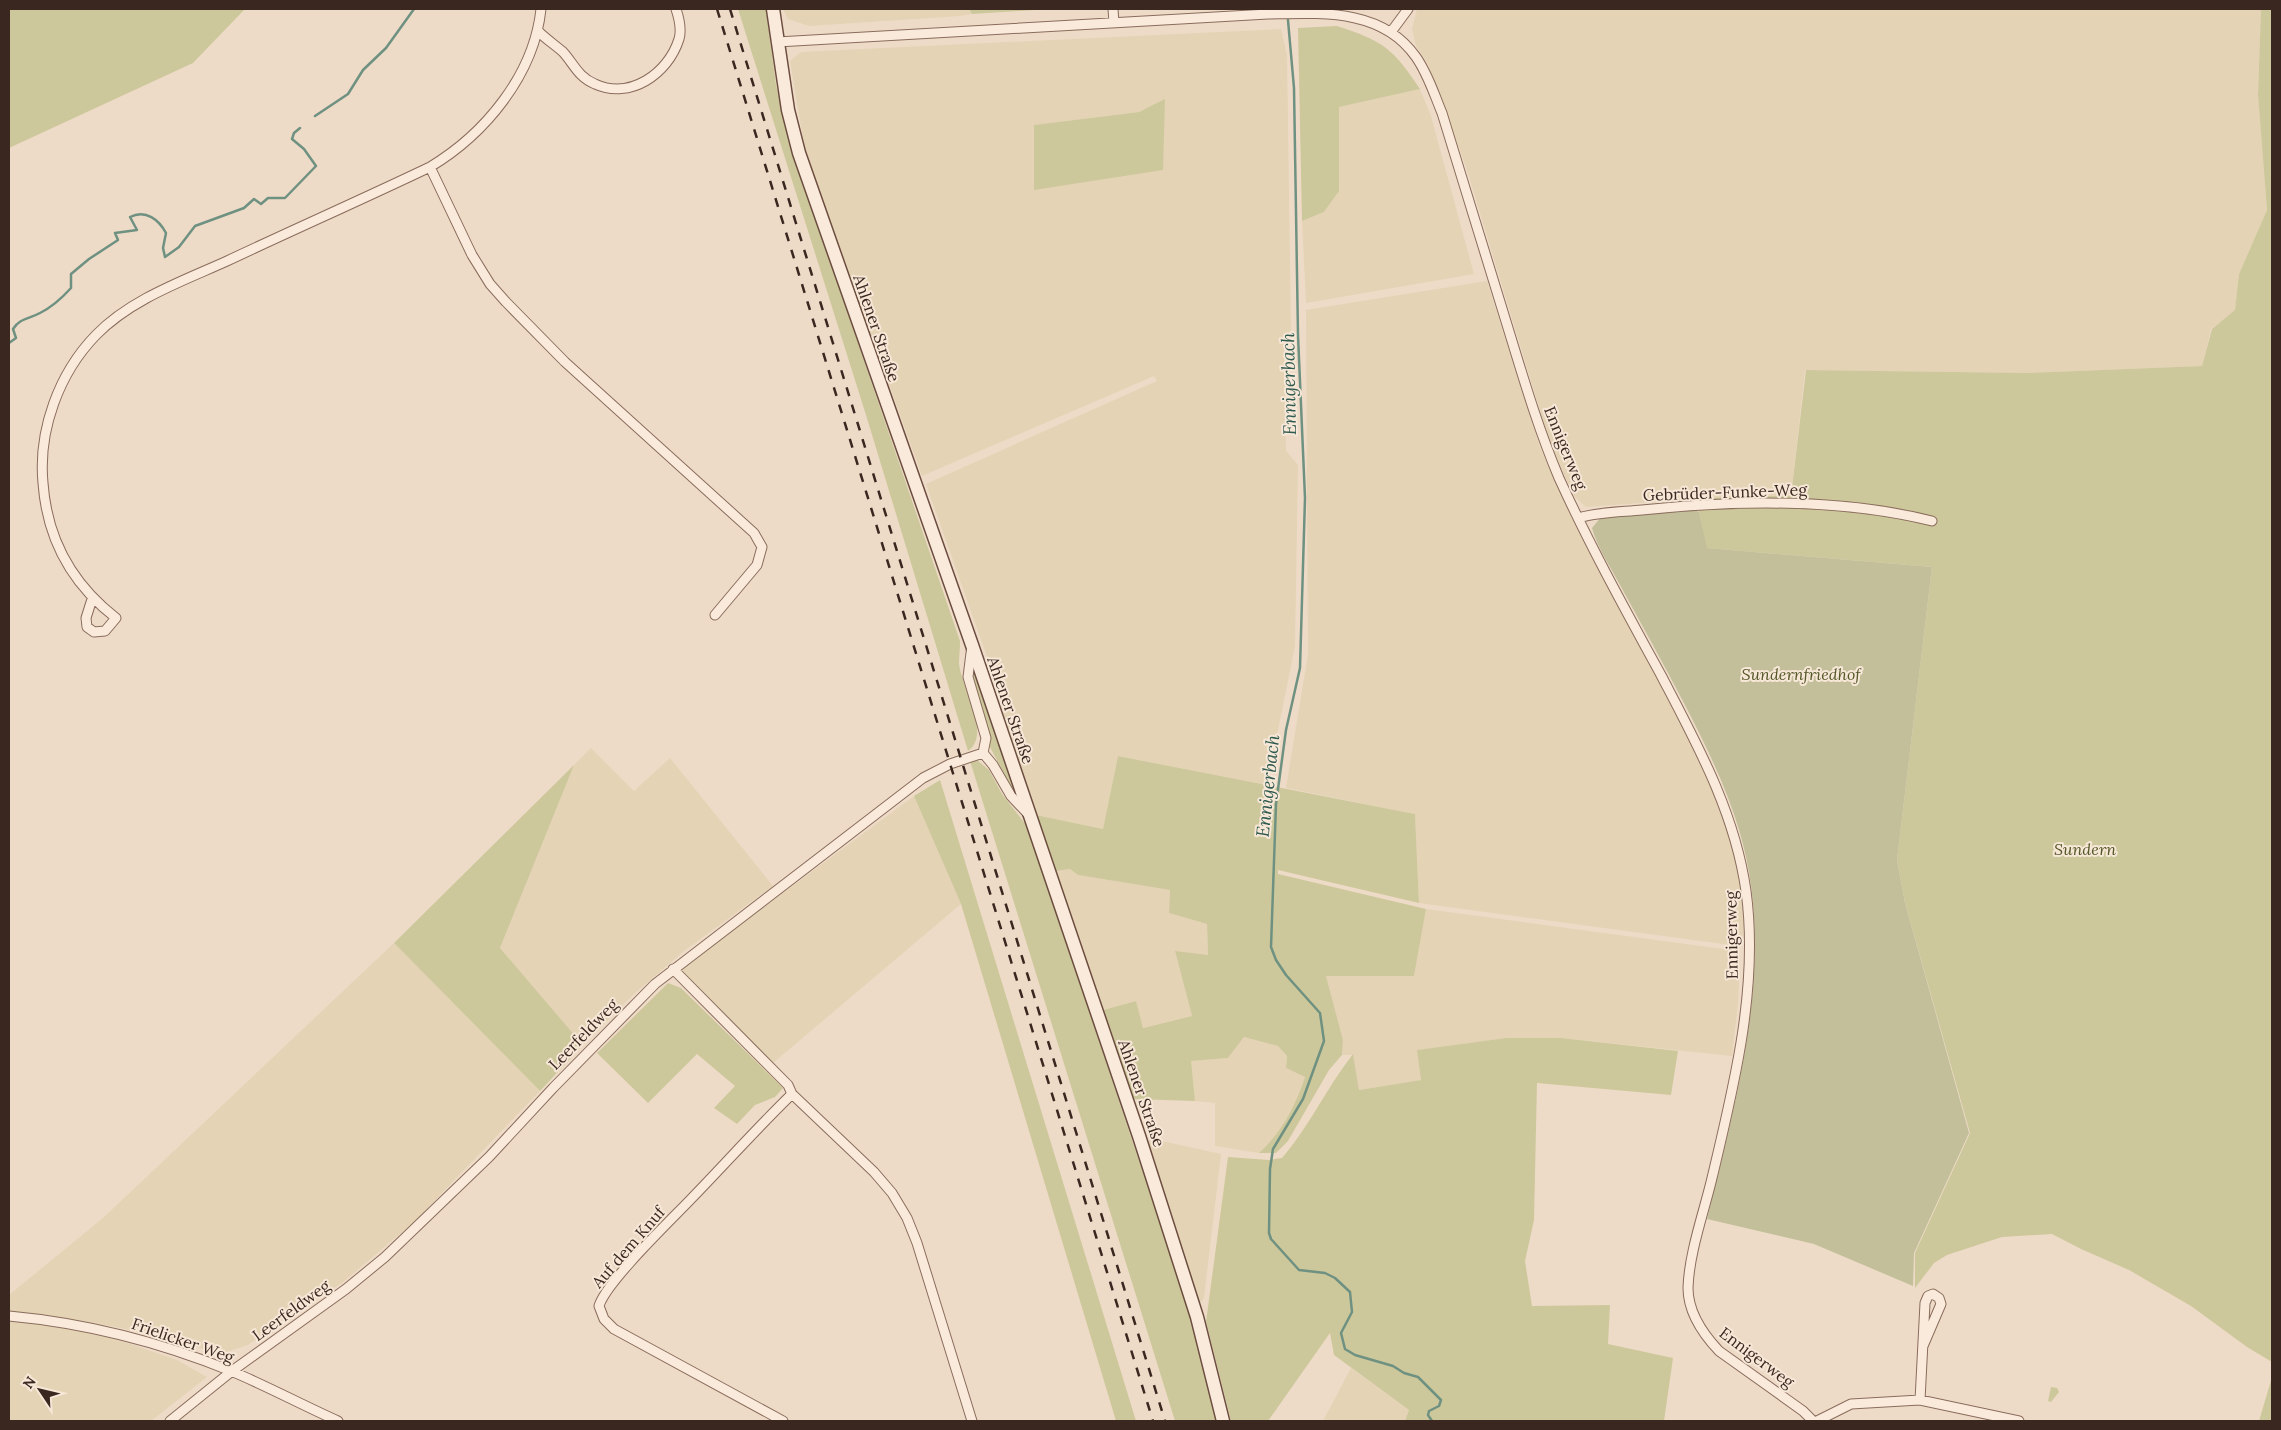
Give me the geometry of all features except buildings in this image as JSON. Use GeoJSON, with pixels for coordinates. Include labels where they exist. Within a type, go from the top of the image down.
{"type":"FeatureCollection","features":[{"type":"Feature","properties":{"kind":"main road","name":"Ahlener Straße"},"geometry":{"type":"LineString","coordinates":[[773,9],[788,110],[799,153],[972,645],[1139,1136],[1197,1317],[1223,1421]]}},
{"type":"Feature","properties":{"kind":"street"},"geometry":{"type":"LineString","coordinates":[[92,598],[73,575],[57,548],[46,511],[42,477],[44,440],[56,398],[65,378],[86,348],[97,334],[117,318],[165,289],[430,167],[470,140],[495,113],[519,73],[539,32],[541,9]]}},
{"type":"Feature","properties":{"kind":"street"},"geometry":{"type":"LineString","coordinates":[[539,32],[564,53],[574,69],[588,81],[608,88],[630,88],[652,77],[672,53],[680,38],[680,23],[676,9]]}},
{"type":"Feature","properties":{"kind":"street"},"geometry":{"type":"LineString","coordinates":[[1113,9],[1114,22]]}},
{"type":"Feature","properties":{"kind":"street"},"geometry":{"type":"LineString","coordinates":[[1391,32],[1408,9]]}},
{"type":"Feature","properties":{"kind":"street","name":"Ennigerweg"},"geometry":{"type":"LineString","coordinates":[[777,42],[1114,22],[1324,13],[1366,20],[1391,32],[1404,43],[1416,58],[1426,75],[1442,113],[1546,447],[1578,518],[1704,756],[1735,835],[1744,879],[1748,923],[1745,1004],[1724,1126],[1692,1261],[1688,1289],[1691,1306],[1698,1324],[1719,1351],[1782,1395],[1813,1421]]}},
{"type":"Feature","properties":{"kind":"street"},"geometry":{"type":"LineString","coordinates":[[430,167],[472,255],[490,284],[527,326],[754,533],[762,548],[757,565],[716,615]]}},
{"type":"Feature","properties":{"kind":"street","name":"Gebrüder-Funke-Weg"},"geometry":{"type":"LineString","coordinates":[[1578,518],[1668,507],[1803,503],[1932,521]]}},
{"type":"Feature","properties":{"kind":"street"},"geometry":{"type":"LineString","coordinates":[[972,645],[968,677],[986,738],[983,754],[993,765],[1011,796],[1031,817]]}},
{"type":"Feature","properties":{"kind":"street","name":"Leerfeldweg"},"geometry":{"type":"LineString","coordinates":[[170,1421],[232,1371],[346,1289],[385,1257],[489,1157],[644,993],[673,969],[930,774],[983,754]]}},
{"type":"Feature","properties":{"kind":"street"},"geometry":{"type":"LineString","coordinates":[[673,969],[788,1085],[792,1094],[874,1172],[892,1193],[907,1218],[917,1243],[972,1421]]}},
{"type":"Feature","properties":{"kind":"street","name":"Auf dem Knuf"},"geometry":{"type":"LineString","coordinates":[[783,1421],[614,1328],[604,1319],[599,1306],[606,1292],[653,1239],[754,1131],[792,1094]]}},
{"type":"Feature","properties":{"kind":"street"},"geometry":{"type":"LineString","coordinates":[[1920,1400],[1923,1346],[1926,1299],[1934,1294],[1940,1298],[1941,1304],[1923,1346]]}},
{"type":"Feature","properties":{"kind":"street","name":"Frielicker Weg"},"geometry":{"type":"LineString","coordinates":[[9,1316],[45,1320],[112,1332],[190,1356],[232,1371],[338,1421]]}},
{"type":"Feature","properties":{"kind":"street"},"geometry":{"type":"LineString","coordinates":[[1817,1421],[1851,1404],[1920,1400],[2019,1421]]}},
{"type":"Feature","properties":{"kind":"shaded area"},"geometry":{"type":"Polygon","coordinates":[[[783,9],[969,9],[972,14],[809,26],[788,19],[783,9]]]}},
{"type":"Feature","properties":{"kind":"shaded area"},"geometry":{"type":"Polygon","coordinates":[[[1417,9],[2261,9],[2258,95],[2267,210],[2239,274],[2235,311],[2211,329],[2202,366],[2027,373],[1805,370],[1791,496],[1738,496],[1586,507],[1574,496],[1550,444],[1466,167],[1428,65],[1416,46],[1412,29],[1417,9]]]}},
{"type":"Feature","properties":{"kind":"shaded area"},"geometry":{"type":"Polygon","coordinates":[[[1281,29],[1287,55],[1291,333],[1284,335],[1286,451],[1298,465],[1295,646],[1267,785],[1118,756],[1103,829],[1036,815],[1001,706],[1004,705],[926,484],[1157,381],[1154,376],[922,476],[805,151],[790,61],[801,52],[1281,29]],[[1165,100],[1139,112],[1035,125],[1035,190],[1165,100]]]}},
{"type":"Feature","properties":{"kind":"shaded area"},"geometry":{"type":"Polygon","coordinates":[[[1420,89],[1431,116],[1474,274],[1306,303],[1302,221],[1324,212],[1339,191],[1339,107],[1420,89]]]}},
{"type":"Feature","properties":{"kind":"shaded area"},"geometry":{"type":"Polygon","coordinates":[[[1487,281],[1540,447],[1572,518],[1699,758],[1713,789],[1730,838],[1740,881],[1744,910],[1743,940],[1738,946],[1419,903],[1415,814],[1286,788],[1308,654],[1306,310],[1487,281]]]}},
{"type":"Feature","properties":{"kind":"shaded area"},"geometry":{"type":"Polygon","coordinates":[[[591,748],[634,791],[670,758],[773,886],[684,951],[634,994],[583,1045],[500,948],[574,765],[591,748]]]}},
{"type":"Feature","properties":{"kind":"shaded area"},"geometry":{"type":"Polygon","coordinates":[[[914,796],[961,904],[773,1063],[680,969],[914,796]]]}},
{"type":"Feature","properties":{"kind":"shaded area"},"geometry":{"type":"Polygon","coordinates":[[[1070,869],[1078,875],[1170,890],[1169,913],[1207,924],[1208,956],[1175,952],[1192,1016],[1142,1028],[1136,1001],[1103,1010],[1056,871],[1070,869]]]}},
{"type":"Feature","properties":{"kind":"shaded area"},"geometry":{"type":"Polygon","coordinates":[[[1426,909],[1738,951],[1740,956],[1738,1004],[1732,1056],[1561,1038],[1506,1038],[1418,1050],[1421,1080],[1359,1090],[1353,1055],[1342,1055],[1343,1040],[1326,976],[1414,976],[1426,909]]]}},
{"type":"Feature","properties":{"kind":"shaded area"},"geometry":{"type":"Polygon","coordinates":[[[394,943],[540,1091],[414,1222],[342,1283],[289,1316],[248,1345],[227,1352],[203,1349],[178,1341],[116,1327],[46,1315],[9,1312],[9,1295],[103,1218],[394,943]]]}},
{"type":"Feature","properties":{"kind":"shaded area"},"geometry":{"type":"Polygon","coordinates":[[[1244,1037],[1278,1046],[1287,1056],[1286,1068],[1305,1077],[1296,1105],[1273,1140],[1259,1153],[1215,1146],[1215,1103],[1195,1101],[1190,1061],[1228,1058],[1244,1037]]]}},
{"type":"Feature","properties":{"kind":"shaded area"},"geometry":{"type":"Polygon","coordinates":[[[1157,1140],[1221,1154],[1204,1298],[1199,1304],[1146,1141],[1157,1140]]]}},
{"type":"Feature","properties":{"kind":"shaded area"},"geometry":{"type":"Polygon","coordinates":[[[9,1321],[44,1325],[113,1338],[177,1360],[207,1377],[151,1421],[9,1421],[9,1321]]]}},
{"type":"Feature","properties":{"kind":"shaded area"},"geometry":{"type":"Polygon","coordinates":[[[1351,1368],[1409,1410],[1405,1421],[1323,1421],[1351,1368]]]}},
{"type":"Feature","properties":{"kind":"green space"},"geometry":{"type":"Polygon","coordinates":[[[9,9],[245,9],[193,63],[9,148],[9,9]]]}},
{"type":"Feature","properties":{"kind":"green space"},"geometry":{"type":"Polygon","coordinates":[[[738,9],[766,9],[776,85],[794,156],[960,641],[959,664],[974,710],[977,734],[975,743],[968,751],[866,415],[738,9]]]}},
{"type":"Feature","properties":{"kind":"green space"},"geometry":{"type":"Polygon","coordinates":[[[969,9],[1051,9],[972,14],[969,9]]]}},
{"type":"Feature","properties":{"kind":"green space","name":"Sundern"},"geometry":{"type":"Polygon","coordinates":[[[2261,9],[2272,9],[2272,1362],[2247,1347],[2191,1306],[2129,1270],[2052,1234],[2002,1237],[1947,1255],[1934,1263],[1915,1288],[1915,1253],[1970,1133],[1905,903],[1897,860],[1932,567],[1706,548],[1699,512],[1700,499],[1738,496],[1791,496],[1806,370],[2027,373],[2202,366],[2212,329],[2235,310],[2239,274],[2267,210],[2258,95],[2261,9]]]}},
{"type":"Feature","properties":{"kind":"green space"},"geometry":{"type":"Polygon","coordinates":[[[1337,26],[1366,36],[1386,48],[1402,64],[1420,89],[1339,107],[1339,191],[1324,212],[1302,221],[1298,28],[1337,26]]]}},
{"type":"Feature","properties":{"kind":"green space"},"geometry":{"type":"Polygon","coordinates":[[[1165,99],[1163,170],[1034,190],[1034,125],[1139,112],[1165,99]]]}},
{"type":"Feature","properties":{"kind":"green space","name":"Sundernfriedhof"},"geometry":{"type":"Polygon","coordinates":[[[1694,509],[1699,512],[1707,548],[1932,567],[1897,860],[1905,903],[1969,1133],[1914,1253],[1913,1286],[1814,1244],[1707,1219],[1730,1124],[1749,1027],[1754,979],[1755,930],[1750,881],[1740,833],[1729,800],[1701,736],[1601,550],[1592,528],[1601,517],[1694,509]]]}},
{"type":"Feature","properties":{"kind":"green space"},"geometry":{"type":"Polygon","coordinates":[[[973,662],[1018,794],[1015,795],[990,747],[970,676],[973,662]]]}},
{"type":"Feature","properties":{"kind":"green space"},"geometry":{"type":"Polygon","coordinates":[[[1118,756],[1415,814],[1419,903],[1278,870],[1278,874],[1426,909],[1414,976],[1326,976],[1343,1040],[1342,1055],[1329,1070],[1288,1141],[1276,1153],[1259,1153],[1281,1128],[1297,1099],[1305,1077],[1286,1068],[1287,1056],[1278,1046],[1244,1037],[1228,1058],[1191,1061],[1195,1101],[1133,1099],[1103,1010],[1136,1001],[1143,1028],[1192,1016],[1175,951],[1208,955],[1207,924],[1169,913],[1170,890],[1078,875],[1070,869],[1056,871],[1036,815],[1103,829],[1118,756]]]}},
{"type":"Feature","properties":{"kind":"green space"},"geometry":{"type":"Polygon","coordinates":[[[970,761],[978,761],[989,770],[1002,794],[1027,826],[1191,1316],[1217,1421],[1175,1421],[970,761]]]}},
{"type":"Feature","properties":{"kind":"green space"},"geometry":{"type":"Polygon","coordinates":[[[574,765],[500,948],[583,1045],[540,1091],[394,943],[574,765]]]}},
{"type":"Feature","properties":{"kind":"green space"},"geometry":{"type":"Polygon","coordinates":[[[940,780],[1136,1421],[1116,1421],[961,904],[914,796],[940,780]]]}},
{"type":"Feature","properties":{"kind":"green space"},"geometry":{"type":"Polygon","coordinates":[[[668,983],[681,988],[783,1088],[775,1097],[755,1105],[737,1124],[714,1108],[735,1086],[697,1054],[648,1103],[597,1053],[668,983]]]}},
{"type":"Feature","properties":{"kind":"green space"},"geometry":{"type":"Polygon","coordinates":[[[1506,1038],[1561,1038],[1678,1051],[1671,1095],[1537,1083],[1534,1220],[1525,1261],[1532,1306],[1610,1305],[1608,1344],[1673,1358],[1664,1421],[1405,1421],[1409,1410],[1334,1355],[1330,1333],[1268,1421],[1231,1421],[1206,1322],[1228,1157],[1269,1160],[1282,1158],[1301,1133],[1353,1054],[1359,1090],[1421,1080],[1417,1050],[1506,1038]]]}},
{"type":"Feature","properties":{"kind":"green space"},"geometry":{"type":"Polygon","coordinates":[[[2272,1377],[2272,1421],[2259,1421],[2272,1377]]]}},
{"type":"Feature","properties":{"kind":"green space"},"geometry":{"type":"Polygon","coordinates":[[[2051,1387],[2057,1388],[2059,1392],[2051,1402],[2048,1401],[2051,1387]]]}},
{"type":"Feature","properties":{"kind":"waterway"},"geometry":{"type":"LineString","coordinates":[[315,116],[348,94],[363,70],[386,48],[414,9]]}},
{"type":"Feature","properties":{"kind":"waterway","name":"Ennigerbach"},"geometry":{"type":"LineString","coordinates":[[1287,9],[1294,88],[1298,335],[1305,498],[1300,668],[1286,730],[1276,804],[1271,947],[1276,960],[1286,975],[1320,1013],[1324,1041],[1303,1099],[1273,1149],[1270,1169],[1269,1233],[1271,1239],[1299,1270],[1325,1273],[1335,1278],[1350,1292],[1352,1312],[1341,1333],[1345,1349],[1355,1355],[1393,1366],[1404,1373],[1418,1377],[1441,1400],[1439,1406],[1429,1411],[1428,1415],[1432,1421]]}},
{"type":"Feature","properties":{"kind":"waterway"},"geometry":{"type":"LineString","coordinates":[[9,343],[16,338],[13,329],[16,325],[44,311],[60,299],[71,288],[71,274],[89,259],[118,240],[115,233],[137,230],[130,217],[141,214],[147,215],[160,224],[166,233],[163,248],[165,257],[179,247],[195,226],[244,208],[254,199],[261,204],[268,198],[285,198],[316,166],[304,149],[292,139],[294,133],[300,128]]}},
{"type":"Feature","properties":{"kind":"railway"},"geometry":{"type":"LineString","coordinates":[[717,9],[1153,1421]]}},
{"type":"Feature","properties":{"kind":"railway"},"geometry":{"type":"LineString","coordinates":[[730,9],[1165,1421]]}}]}
